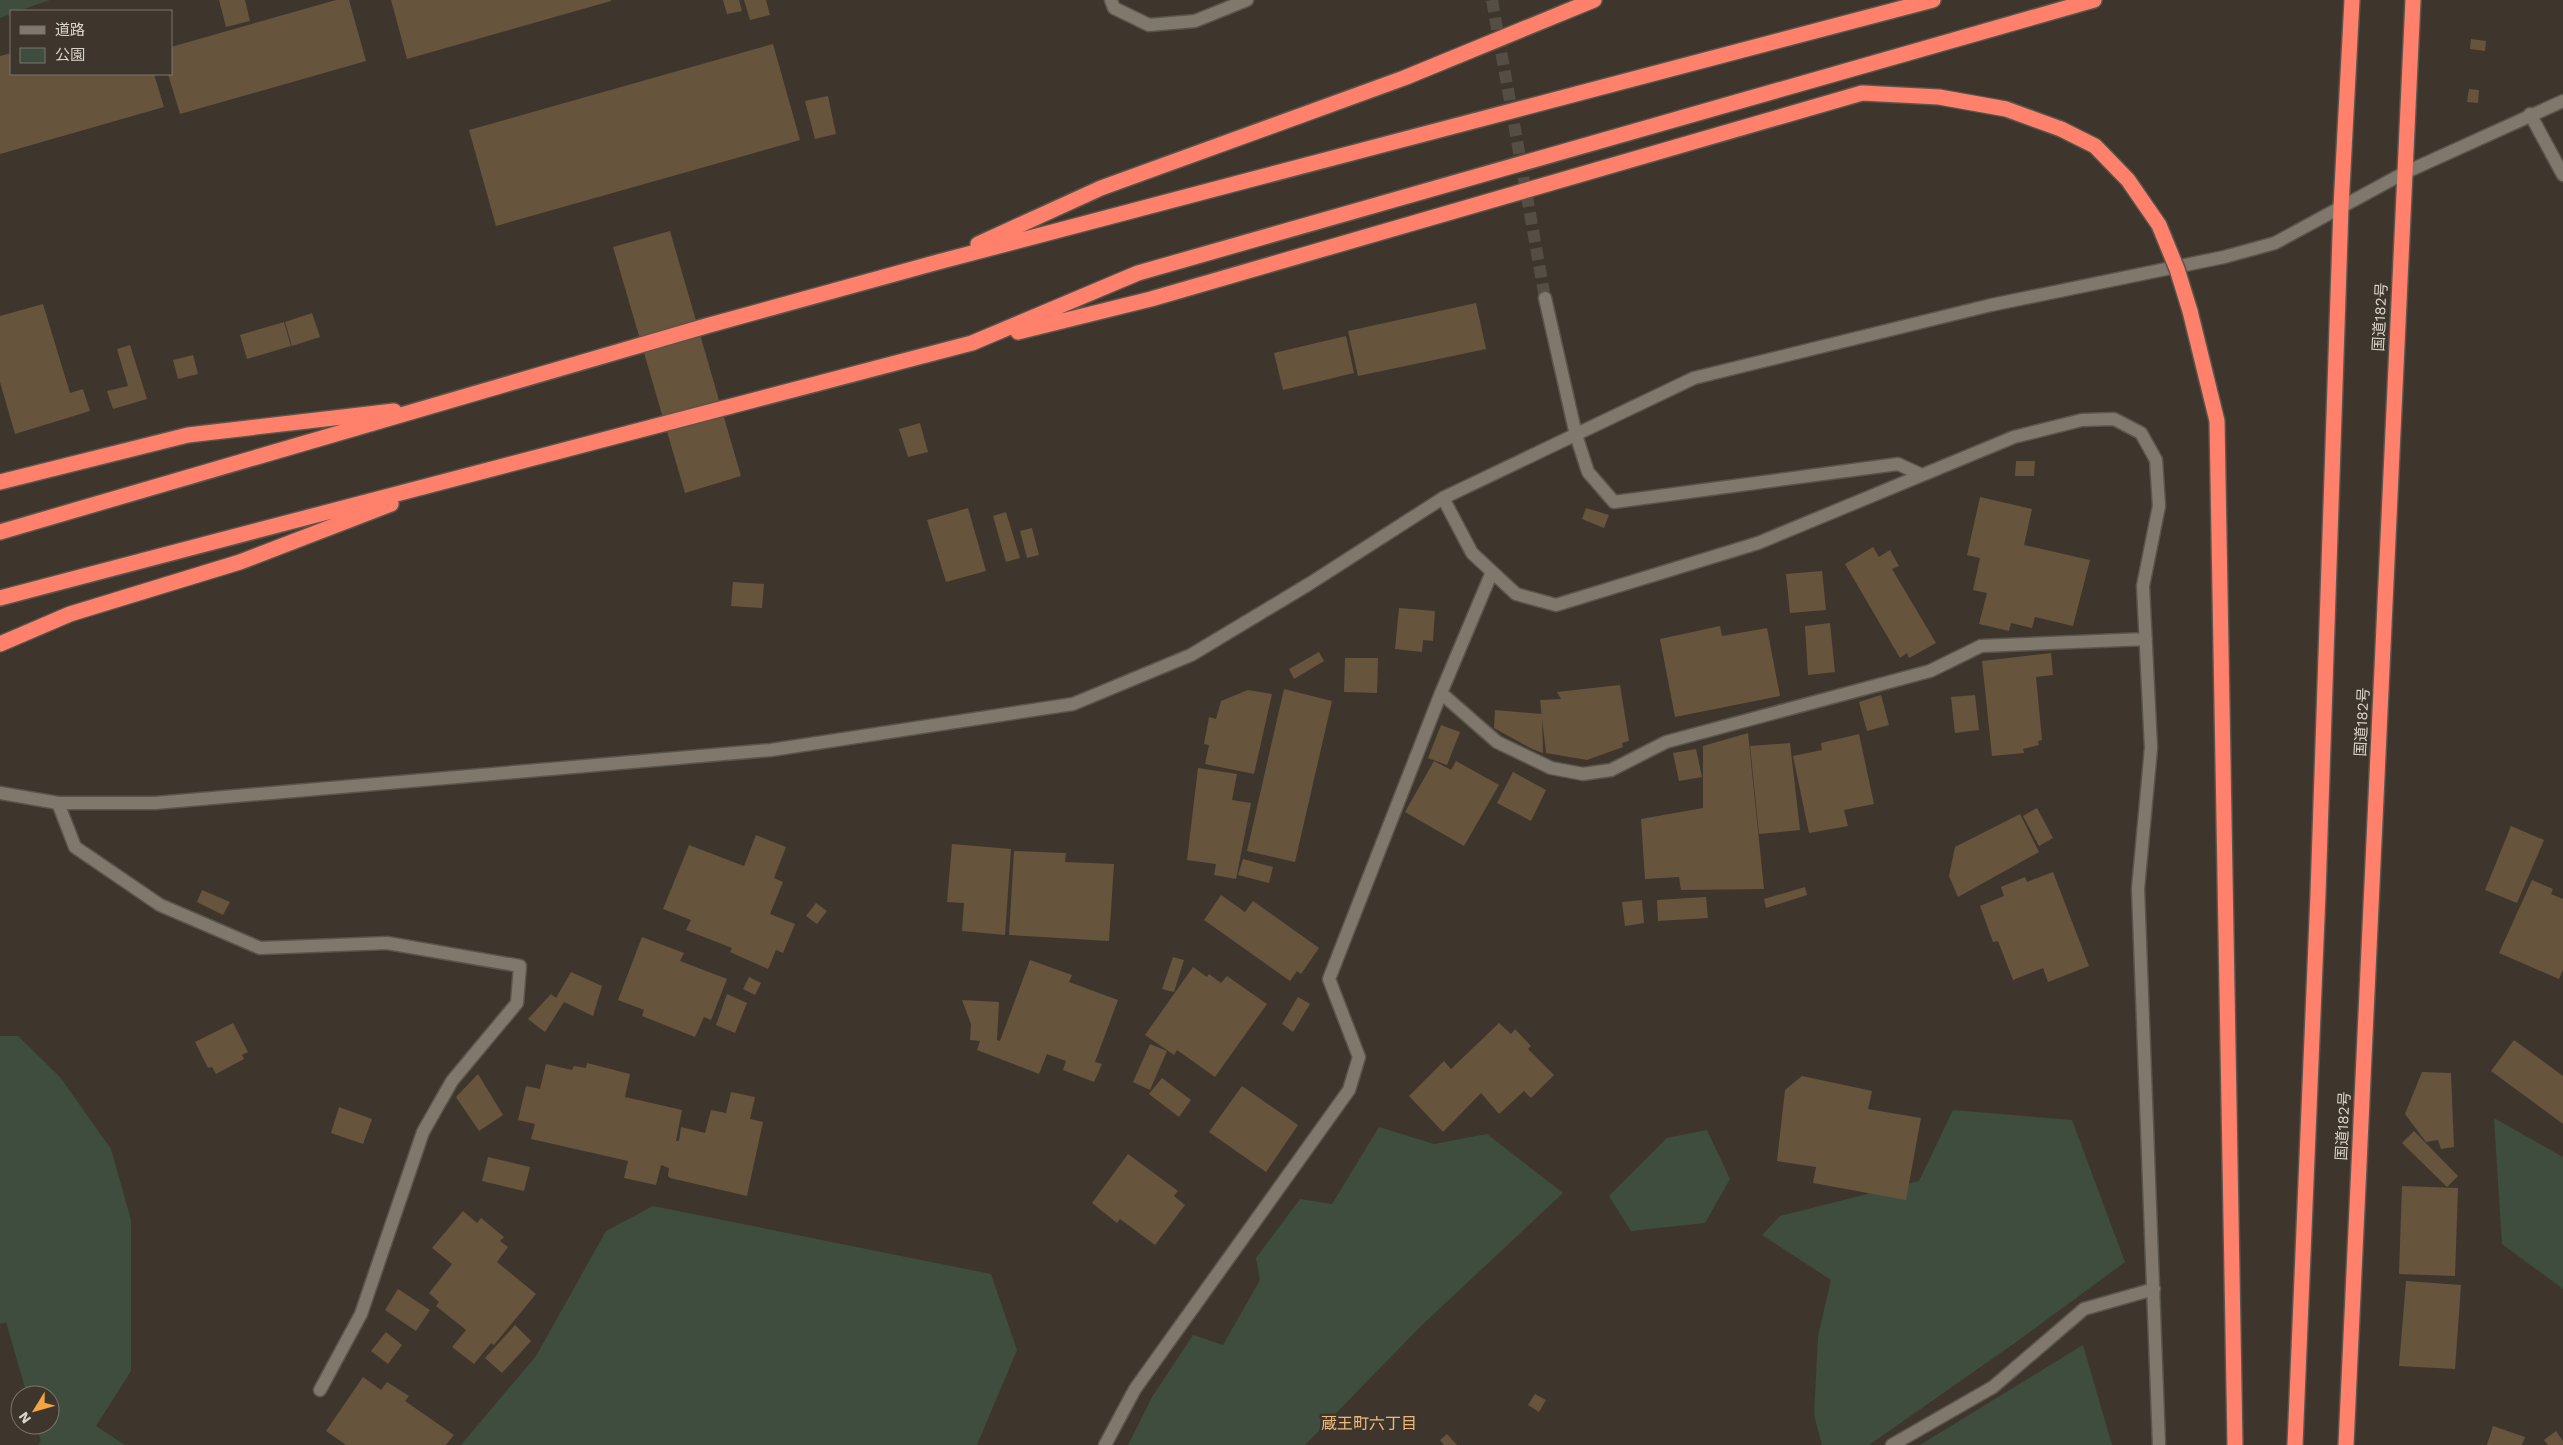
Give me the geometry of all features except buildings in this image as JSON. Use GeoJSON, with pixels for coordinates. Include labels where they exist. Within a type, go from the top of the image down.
{"type":"FeatureCollection","features":[{"type":"Feature","properties":{"kind":"highway"},"geometry":{"type":"LineString","coordinates":[[938,262],[1101,188],[1404,78],[1594,0]]}},
{"type":"Feature","properties":{"kind":"highway"},"geometry":{"type":"LineString","coordinates":[[0,532],[706,326],[938,262],[1933,0]]}},
{"type":"Feature","properties":{"kind":"highway"},"geometry":{"type":"LineString","coordinates":[[972,343],[1138,273],[2094,0]]}},
{"type":"Feature","properties":{"kind":"highway"},"geometry":{"type":"LineString","coordinates":[[2295,1445],[2318,894],[2341,207],[2352,0]]}},
{"type":"Feature","properties":{"kind":"highway","name":"国道182号"},"geometry":{"type":"LineString","coordinates":[[2346,1445],[2404,173],[2414,0]]}},
{"type":"Feature","properties":{"kind":"highway"},"geometry":{"type":"LineString","coordinates":[[0,598],[972,343],[1151,299],[1862,93],[1939,97],[2006,109],[2061,129],[2096,146],[2128,180],[2159,225],[2177,269],[2190,312],[2217,421],[2235,1445]]}},
{"type":"Feature","properties":{"kind":"highway"},"geometry":{"type":"LineString","coordinates":[[0,482],[188,435],[437,406]]}},
{"type":"Feature","properties":{"kind":"highway"},"geometry":{"type":"LineString","coordinates":[[0,644],[70,614],[240,562],[462,477]]}},
{"type":"Feature","properties":{"kind":"street"},"geometry":{"type":"LineString","coordinates":[[1111,0],[1114,8],[1149,25],[1195,21],[1246,0]]}},
{"type":"Feature","properties":{"kind":"street"},"geometry":{"type":"LineString","coordinates":[[0,793],[58,803],[155,803],[771,750],[1073,704],[1191,655],[1310,584],[1443,498],[1694,378],[1991,305],[2224,257],[2275,243],[2404,173],[2530,114],[2563,101]]}},
{"type":"Feature","properties":{"kind":"street"},"geometry":{"type":"LineString","coordinates":[[2530,114],[2563,175]]}},
{"type":"Feature","properties":{"kind":"street"},"geometry":{"type":"LineString","coordinates":[[1545,298],[1576,435],[1588,472],[1614,502],[1898,464],[1922,475]]}},
{"type":"Feature","properties":{"kind":"street"},"geometry":{"type":"LineString","coordinates":[[1443,498],[1472,553],[1492,572],[1516,594],[1556,605],[1758,543],[2014,437],[2082,420],[2114,419],[2142,433],[2156,460],[2159,506],[2143,586],[2151,748],[2138,889],[2159,1445]]}},
{"type":"Feature","properties":{"kind":"street"},"geometry":{"type":"LineString","coordinates":[[1105,1445],[1135,1388],[1349,1090],[1359,1056],[1329,979],[1441,693],[1492,572]]}},
{"type":"Feature","properties":{"kind":"street"},"geometry":{"type":"LineString","coordinates":[[1441,693],[1497,742],[1550,768],[1583,774],[1611,770],[1666,742],[1930,671],[1981,646],[2146,638]]}},
{"type":"Feature","properties":{"kind":"street"},"geometry":{"type":"LineString","coordinates":[[58,803],[75,847],[160,906],[260,948],[387,943],[520,966],[517,1004],[452,1081],[424,1132],[361,1314],[320,1390]]}},
{"type":"Feature","properties":{"kind":"street"},"geometry":{"type":"LineString","coordinates":[[1892,1445],[1993,1387],[2084,1309],[2154,1289]]}},
{"type":"Feature","properties":{"kind":"green space"},"geometry":{"type":"Polygon","coordinates":[[[0,0],[50,0],[21,10],[10,10],[10,14],[0,18],[0,0]]]}},
{"type":"Feature","properties":{"kind":"green space"},"geometry":{"type":"Polygon","coordinates":[[[0,1036],[18,1036],[60,1077],[111,1149],[131,1220],[131,1371],[96,1426],[125,1445],[38,1445],[41,1441],[39,1435],[60,1435],[60,1385],[24,1385],[6,1322],[0,1324],[0,1036]]]}},
{"type":"Feature","properties":{"kind":"green space"},"geometry":{"type":"Polygon","coordinates":[[[1953,1110],[2072,1120],[2125,1262],[2019,1340],[1869,1445],[1822,1445],[1814,1415],[1818,1336],[1831,1280],[1762,1235],[1780,1216],[1919,1181],[1953,1110]]]}},
{"type":"Feature","properties":{"kind":"green space"},"geometry":{"type":"Polygon","coordinates":[[[2494,1118],[2563,1157],[2563,1289],[2502,1244],[2494,1118]]]}},
{"type":"Feature","properties":{"kind":"green space"},"geometry":{"type":"Polygon","coordinates":[[[1379,1127],[1434,1144],[1487,1134],[1563,1193],[1421,1326],[1305,1445],[1128,1445],[1152,1397],[1193,1335],[1223,1345],[1260,1280],[1256,1258],[1300,1199],[1332,1204],[1379,1127]]]}},
{"type":"Feature","properties":{"kind":"green space"},"geometry":{"type":"Polygon","coordinates":[[[1707,1130],[1730,1179],[1705,1223],[1631,1231],[1609,1196],[1667,1138],[1707,1130]]]}},
{"type":"Feature","properties":{"kind":"green space"},"geometry":{"type":"Polygon","coordinates":[[[653,1206],[991,1274],[1017,1350],[977,1445],[461,1445],[536,1356],[606,1231],[653,1206]]]}},
{"type":"Feature","properties":{"kind":"green space"},"geometry":{"type":"Polygon","coordinates":[[[2083,1345],[2112,1445],[1920,1445],[2083,1345]]]}},
{"type":"Feature","properties":{"kind":"tunnel"},"geometry":{"type":"LineString","coordinates":[[1492,0],[1545,298]]}},
{"type":"Feature","properties":{"kind":"district","name":"蔵王町六丁目"},"geometry":{"type":"Point","coordinates":[1369,1423]}}]}
